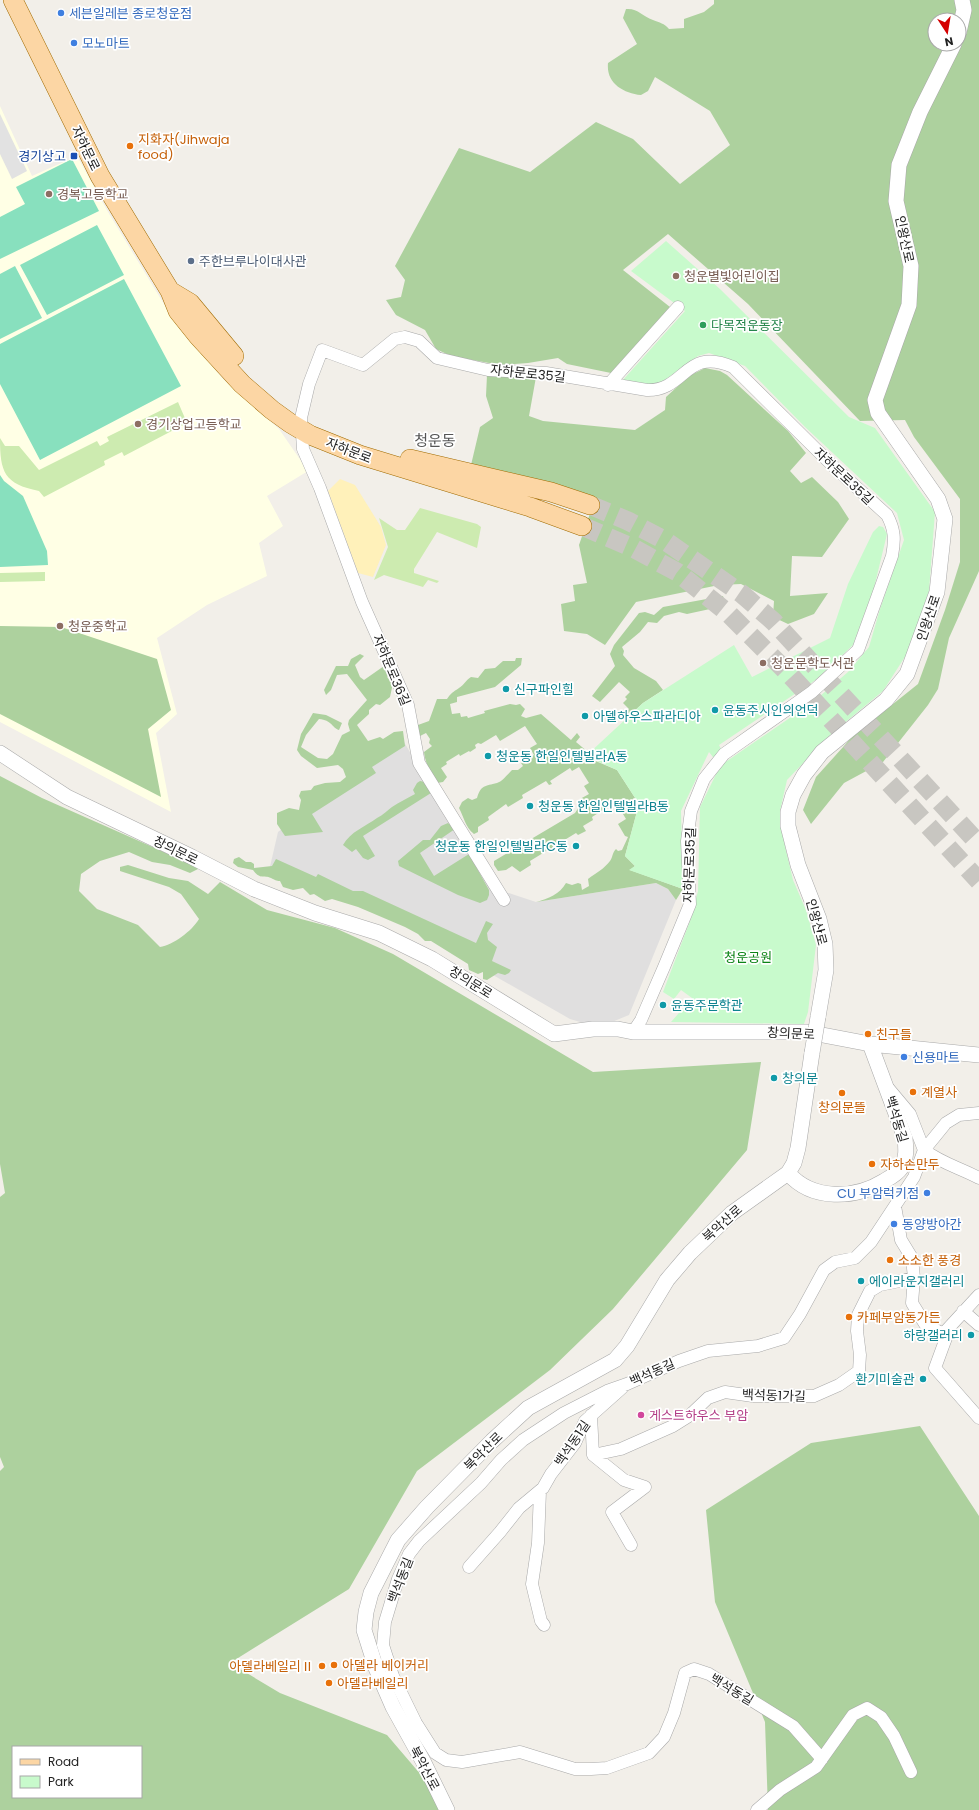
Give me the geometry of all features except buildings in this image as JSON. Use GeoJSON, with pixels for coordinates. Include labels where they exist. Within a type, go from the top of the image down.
{"type":"FeatureCollection","features":[{"type":"Feature","properties":{"kind":"main road","name":"자하문로"},"geometry":{"type":"LineString","coordinates":[[13,0],[100,176],[170,291],[178,312],[242,384],[272,410],[360,455],[523,505],[582,526]]}},
{"type":"Feature","properties":{"kind":"main road","name":"자하문로"},"geometry":{"type":"LineString","coordinates":[[301,424],[347,441],[403,457],[551,492],[590,505]]}},
{"type":"Feature","properties":{"kind":"street"},"geometry":{"type":"LineString","coordinates":[[962,0],[964,12]]}},
{"type":"Feature","properties":{"kind":"street","name":"인왕산로"},"geometry":{"type":"LineString","coordinates":[[788,1173],[794,1163],[798,1148],[826,970],[825,944],[819,919],[798,865],[791,837],[788,812],[793,795],[804,775],[822,752],[886,700],[907,674],[937,592],[945,519],[938,499],[878,413],[875,400],[909,305],[911,266],[896,201],[899,165],[920,112],[950,52]]}},
{"type":"Feature","properties":{"kind":"street"},"geometry":{"type":"LineString","coordinates":[[608,385],[678,307]]}},
{"type":"Feature","properties":{"kind":"street","name":"자하문로35길"},"geometry":{"type":"LineString","coordinates":[[301,424],[309,384],[322,350],[362,365],[395,339],[405,337],[419,340],[437,358],[488,370],[546,373],[608,385],[657,390],[666,387],[694,364],[715,361],[733,367],[827,460],[887,515],[895,535],[892,556],[858,650],[812,692],[724,754],[704,779],[691,811],[687,841],[690,904],[641,1020],[633,1032]]}},
{"type":"Feature","properties":{"kind":"street","name":"자하문로36길"},"geometry":{"type":"LineString","coordinates":[[301,424],[303,449],[320,488],[362,602],[408,705],[419,764],[504,900]]}},
{"type":"Feature","properties":{"kind":"street","name":"창의문로"},"geometry":{"type":"LineString","coordinates":[[0,753],[67,797],[192,857],[254,889],[315,913],[379,933],[432,959],[554,1034],[593,1029],[618,1029],[633,1032],[807,1032],[870,1044],[979,1055]]}},
{"type":"Feature","properties":{"kind":"street","name":"백석동길"},"geometry":{"type":"LineString","coordinates":[[788,1173],[806,1188],[818,1192],[840,1195],[868,1190],[896,1174],[902,1166],[906,1151],[905,1138],[870,1044]]}},
{"type":"Feature","properties":{"kind":"street","name":"백석동길"},"geometry":{"type":"LineString","coordinates":[[887,1087],[910,1114],[924,1150],[938,1161],[979,1178]]}},
{"type":"Feature","properties":{"kind":"street"},"geometry":{"type":"LineString","coordinates":[[924,1150],[946,1123],[959,1115],[979,1113]]}},
{"type":"Feature","properties":{"kind":"street","name":"백석동길"},"geometry":{"type":"LineString","coordinates":[[822,1759],[793,1726],[710,1674],[694,1669],[685,1673],[664,1737],[649,1753],[607,1768],[575,1769],[520,1752],[462,1762],[446,1760],[435,1753],[416,1723],[393,1676],[383,1645],[385,1622],[398,1579],[409,1554],[419,1541],[481,1484],[501,1460],[523,1440],[564,1414],[607,1391],[627,1384],[679,1361],[708,1351],[758,1346],[784,1338],[800,1314],[824,1270],[835,1262],[855,1258],[871,1242],[914,1177],[924,1150]]}},
{"type":"Feature","properties":{"kind":"street","name":"북악산로"},"geometry":{"type":"LineString","coordinates":[[447,1810],[424,1763],[392,1707],[376,1668],[364,1630],[366,1612],[371,1593],[398,1540],[427,1507],[492,1441],[528,1408],[614,1360],[627,1346],[667,1280],[690,1253],[732,1212],[788,1173]]}},
{"type":"Feature","properties":{"kind":"street"},"geometry":{"type":"LineString","coordinates":[[896,1206],[901,1240],[912,1258],[914,1278],[912,1303],[926,1324],[943,1334],[946,1338],[935,1368],[979,1418]]}},
{"type":"Feature","properties":{"kind":"street","name":"백석동1가길"},"geometry":{"type":"LineString","coordinates":[[593,1455],[621,1450],[673,1426],[688,1416],[708,1398],[725,1392],[753,1396],[814,1396],[839,1385],[859,1371],[860,1355],[857,1331],[858,1315],[870,1291],[880,1286],[914,1278]]}},
{"type":"Feature","properties":{"kind":"street"},"geometry":{"type":"LineString","coordinates":[[943,1334],[979,1295]]}},
{"type":"Feature","properties":{"kind":"street"},"geometry":{"type":"LineString","coordinates":[[963,1311],[979,1325]]}},
{"type":"Feature","properties":{"kind":"street","name":"백석동1길"},"geometry":{"type":"LineString","coordinates":[[469,1567],[519,1508],[540,1491],[575,1443],[585,1421],[627,1384]]}},
{"type":"Feature","properties":{"kind":"street"},"geometry":{"type":"LineString","coordinates":[[591,1415],[593,1455],[624,1480],[645,1487],[612,1512],[631,1545]]}},
{"type":"Feature","properties":{"kind":"street"},"geometry":{"type":"LineString","coordinates":[[540,1491],[538,1543],[532,1584],[541,1621],[544,1625]]}},
{"type":"Feature","properties":{"kind":"street"},"geometry":{"type":"LineString","coordinates":[[757,1810],[780,1790],[816,1766],[853,1715],[867,1708],[881,1717],[894,1736],[911,1772]]}},
{"type":"Feature","properties":{"kind":"shaded area","name":"경기상업고등학교"},"geometry":{"type":"Polygon","coordinates":[[[0,106],[32,176],[77,156],[108,212],[173,319],[223,379],[279,429],[308,471],[267,496],[283,526],[259,543],[267,576],[207,605],[157,638],[177,714],[156,733],[171,812],[0,722],[0,106]]]}},
{"type":"Feature","properties":{"kind":"shaded area"},"geometry":{"type":"Polygon","coordinates":[[[0,114],[27,171],[12,179],[0,154],[0,114]]]}},
{"type":"Feature","properties":{"kind":"shaded area"},"geometry":{"type":"Polygon","coordinates":[[[401,737],[490,887],[536,902],[656,883],[668,889],[676,900],[629,1015],[607,1024],[587,1024],[570,1019],[409,927],[269,871],[278,832],[401,737]]]}},
{"type":"Feature","properties":{"kind":"green space"},"geometry":{"type":"Polygon","coordinates":[[[714,0],[979,0],[979,571],[949,638],[938,689],[928,705],[883,762],[844,783],[811,824],[803,810],[816,777],[853,736],[918,684],[945,610],[960,562],[960,499],[914,437],[905,420],[860,421],[748,304],[668,234],[623,270],[670,307],[611,373],[567,364],[558,358],[528,363],[500,365],[451,356],[436,349],[425,330],[396,315],[386,300],[401,297],[405,280],[395,266],[459,148],[530,172],[596,122],[633,139],[680,184],[730,145],[710,111],[655,77],[648,91],[641,95],[634,94],[617,86],[608,70],[608,63],[637,44],[623,18],[626,9],[637,11],[664,24],[669,29],[684,28],[684,19],[704,12],[714,4],[714,0]]]}},
{"type":"Feature","properties":{"kind":"green space","name":"경복고등학교"},"geometry":{"type":"Polygon","coordinates":[[[72,159],[99,211],[0,259],[0,217],[25,204],[16,187],[72,159]]]}},
{"type":"Feature","properties":{"kind":"green space"},"geometry":{"type":"Polygon","coordinates":[[[97,225],[124,275],[47,315],[20,265],[97,225]]]}},
{"type":"Feature","properties":{"kind":"green space","name":"청운공원"},"geometry":{"type":"Polygon","coordinates":[[[666,241],[720,289],[849,417],[875,428],[935,512],[929,591],[910,649],[883,691],[831,734],[787,780],[780,811],[785,846],[793,880],[806,910],[816,945],[808,1012],[804,1024],[671,1022],[692,998],[681,990],[674,999],[663,992],[690,921],[698,891],[700,807],[720,766],[709,752],[681,811],[683,889],[629,870],[635,866],[625,856],[639,804],[617,770],[586,756],[643,703],[734,645],[752,677],[830,638],[848,584],[873,532],[879,526],[883,527],[887,534],[874,588],[853,645],[817,679],[719,745],[727,761],[813,702],[848,672],[869,647],[880,609],[904,540],[897,513],[805,427],[745,366],[709,353],[698,356],[655,387],[622,381],[685,311],[631,271],[666,241]]]}},
{"type":"Feature","properties":{"kind":"green space"},"geometry":{"type":"Polygon","coordinates":[[[15,266],[42,318],[0,339],[0,274],[15,266]]]}},
{"type":"Feature","properties":{"kind":"green space"},"geometry":{"type":"Polygon","coordinates":[[[124,279],[181,386],[40,460],[0,384],[0,344],[124,279]]]}},
{"type":"Feature","properties":{"kind":"green space"},"geometry":{"type":"Polygon","coordinates":[[[705,368],[720,371],[727,375],[788,431],[806,453],[790,471],[801,483],[812,477],[838,502],[849,519],[822,557],[792,556],[790,596],[828,593],[814,614],[788,624],[773,617],[774,601],[741,584],[719,585],[636,602],[605,645],[587,634],[564,631],[561,604],[575,601],[573,585],[587,583],[579,545],[595,499],[471,465],[480,427],[493,418],[486,396],[487,375],[536,377],[529,416],[543,421],[635,430],[665,410],[666,397],[689,376],[705,368]]]}},
{"type":"Feature","properties":{"kind":"green space"},"geometry":{"type":"Polygon","coordinates":[[[178,402],[187,423],[124,456],[122,452],[104,461],[105,465],[44,497],[39,491],[18,485],[6,475],[3,468],[0,438],[5,446],[19,446],[39,470],[97,441],[100,446],[109,441],[107,437],[178,402]]]}},
{"type":"Feature","properties":{"kind":"green space"},"geometry":{"type":"Polygon","coordinates":[[[0,475],[4,481],[23,496],[47,551],[48,565],[0,567],[0,475]]]}},
{"type":"Feature","properties":{"kind":"green space"},"geometry":{"type":"Polygon","coordinates":[[[420,508],[477,524],[481,527],[477,548],[437,532],[414,569],[414,573],[439,581],[437,583],[428,580],[423,587],[384,575],[374,580],[388,547],[379,518],[397,530],[405,530],[420,508]]]}},
{"type":"Feature","properties":{"kind":"green space"},"geometry":{"type":"Polygon","coordinates":[[[45,572],[45,581],[0,582],[0,573],[45,572]]]}},
{"type":"Feature","properties":{"kind":"green space"},"geometry":{"type":"Polygon","coordinates":[[[723,596],[724,600],[710,609],[687,614],[679,612],[664,616],[657,623],[648,622],[640,632],[622,647],[624,651],[623,655],[634,668],[656,681],[663,690],[643,703],[630,715],[626,712],[629,709],[623,703],[627,699],[625,697],[630,692],[619,682],[600,702],[592,696],[615,666],[610,654],[614,645],[639,613],[645,612],[654,615],[663,607],[723,596]]]}},
{"type":"Feature","properties":{"kind":"green space"},"geometry":{"type":"Polygon","coordinates":[[[0,626],[61,627],[157,659],[171,710],[148,729],[161,797],[0,714],[0,626]]]}},
{"type":"Feature","properties":{"kind":"green space"},"geometry":{"type":"Polygon","coordinates":[[[360,654],[364,656],[355,665],[360,677],[364,680],[384,666],[390,675],[387,677],[393,683],[390,697],[380,705],[376,704],[369,710],[369,714],[357,725],[368,741],[380,737],[383,739],[394,732],[403,731],[405,746],[372,767],[376,773],[312,814],[323,832],[285,836],[277,824],[277,813],[289,808],[299,810],[301,800],[299,796],[301,791],[311,790],[314,786],[325,783],[340,782],[346,777],[343,769],[338,765],[317,768],[301,756],[297,750],[301,734],[313,713],[326,715],[342,723],[339,730],[329,722],[319,719],[306,735],[301,747],[318,758],[327,759],[333,754],[342,735],[350,731],[348,724],[349,720],[367,700],[347,674],[337,675],[331,690],[326,695],[324,690],[336,666],[348,666],[351,659],[360,654]]]}},
{"type":"Feature","properties":{"kind":"green space"},"geometry":{"type":"Polygon","coordinates":[[[516,658],[522,658],[521,665],[495,687],[457,697],[457,702],[450,704],[452,714],[460,713],[461,717],[467,716],[468,718],[485,713],[484,711],[510,704],[520,704],[525,709],[521,716],[526,718],[541,714],[571,740],[577,733],[580,737],[576,742],[588,752],[586,757],[617,770],[639,804],[625,856],[635,866],[630,870],[683,889],[676,900],[668,889],[656,883],[536,902],[553,896],[566,883],[572,885],[578,883],[581,884],[582,890],[589,886],[588,879],[608,864],[616,849],[618,851],[622,850],[628,837],[625,836],[618,824],[626,819],[617,804],[611,805],[592,817],[593,820],[583,826],[586,831],[578,835],[576,833],[553,847],[554,849],[549,852],[548,850],[530,861],[531,865],[520,872],[512,866],[506,870],[498,871],[494,865],[494,861],[575,813],[579,807],[580,799],[589,794],[584,786],[589,783],[579,767],[572,771],[570,768],[550,781],[552,784],[549,785],[546,781],[522,795],[523,798],[508,807],[506,804],[488,817],[489,820],[478,827],[478,832],[474,834],[471,831],[459,808],[462,802],[468,798],[472,800],[477,798],[482,788],[501,781],[512,770],[518,770],[523,766],[521,763],[534,755],[530,748],[537,744],[525,726],[500,741],[496,735],[481,744],[478,743],[475,745],[476,748],[470,752],[469,751],[460,756],[459,754],[446,762],[447,764],[441,768],[447,777],[443,782],[437,783],[429,768],[424,752],[432,746],[429,743],[430,739],[426,733],[420,736],[417,727],[418,725],[429,721],[437,699],[447,699],[471,677],[478,678],[485,669],[495,668],[503,661],[515,661],[516,658]]]}},
{"type":"Feature","properties":{"kind":"green space"},"geometry":{"type":"Polygon","coordinates":[[[0,776],[42,798],[200,868],[190,873],[170,865],[152,862],[129,852],[100,861],[81,874],[79,891],[97,909],[138,925],[160,947],[182,937],[196,924],[199,919],[181,894],[169,887],[120,871],[120,867],[128,865],[169,878],[188,881],[208,894],[220,882],[267,910],[335,928],[393,954],[593,1072],[761,1062],[747,1150],[613,1309],[550,1370],[417,1471],[349,1589],[230,1663],[280,1693],[387,1735],[451,1810],[0,1810],[0,1471],[4,1467],[0,1457],[0,1197],[5,1193],[0,1164],[0,776]]]}},
{"type":"Feature","properties":{"kind":"green space"},"geometry":{"type":"Polygon","coordinates":[[[420,781],[425,782],[431,793],[363,836],[375,856],[368,860],[363,858],[356,849],[352,852],[343,845],[354,833],[395,805],[415,794],[413,790],[420,781]]]}},
{"type":"Feature","properties":{"kind":"green space"},"geometry":{"type":"Polygon","coordinates":[[[448,823],[455,829],[420,853],[434,876],[469,854],[489,890],[487,900],[480,903],[458,895],[399,866],[398,861],[423,840],[430,840],[441,826],[448,823]]]}},
{"type":"Feature","properties":{"kind":"green space"},"geometry":{"type":"Polygon","coordinates":[[[239,857],[246,862],[251,862],[254,864],[254,868],[272,866],[276,859],[316,877],[318,874],[353,891],[363,891],[476,943],[486,921],[493,924],[487,933],[488,940],[497,947],[492,961],[511,970],[505,975],[498,973],[487,980],[483,979],[483,972],[478,974],[469,970],[468,964],[431,941],[425,941],[418,934],[405,927],[358,907],[332,899],[325,901],[314,894],[310,895],[303,888],[293,890],[283,887],[280,881],[260,876],[253,870],[238,867],[233,863],[234,859],[239,857]]]}},
{"type":"Feature","properties":{"kind":"green space"},"geometry":{"type":"Polygon","coordinates":[[[920,1426],[979,1516],[979,1810],[768,1810],[765,1722],[715,1602],[706,1510],[811,1443],[920,1426]]]}},
{"type":"Feature","properties":{"kind":"sand"},"geometry":{"type":"Polygon","coordinates":[[[340,479],[355,485],[381,527],[386,545],[373,577],[358,573],[328,491],[340,479]]]}},
{"type":"Feature","properties":{"kind":"tunnel"},"geometry":{"type":"LineString","coordinates":[[590,505],[628,521],[664,540],[742,594],[774,622],[979,844]]}},
{"type":"Feature","properties":{"kind":"tunnel"},"geometry":{"type":"LineString","coordinates":[[582,526],[633,548],[677,572],[728,613],[790,675],[979,881]]}},
{"type":"Feature","properties":{"kind":"place","name":"세븐일레븐 종로청운점"},"geometry":{"type":"Point","coordinates":[61,13]}},
{"type":"Feature","properties":{"kind":"place","name":"모노마트"},"geometry":{"type":"Point","coordinates":[74,43]}},
{"type":"Feature","properties":{"kind":"place","name":"지화자(Jihwaja food)"},"geometry":{"type":"Point","coordinates":[130,146]}},
{"type":"Feature","properties":{"kind":"place","name":"경기상고"},"geometry":{"type":"Point","coordinates":[74,156]}},
{"type":"Feature","properties":{"kind":"place","name":"경복고등학교"},"geometry":{"type":"Point","coordinates":[49,194]}},
{"type":"Feature","properties":{"kind":"place","name":"주한브루나이대사관"},"geometry":{"type":"Point","coordinates":[191,261]}},
{"type":"Feature","properties":{"kind":"place","name":"청운별빛어린이집"},"geometry":{"type":"Point","coordinates":[676,276]}},
{"type":"Feature","properties":{"kind":"place","name":"다목적운동장"},"geometry":{"type":"Point","coordinates":[703,325]}},
{"type":"Feature","properties":{"kind":"place","name":"경기상업고등학교"},"geometry":{"type":"Point","coordinates":[138,424]}},
{"type":"Feature","properties":{"kind":"place","name":"청운중학교"},"geometry":{"type":"Point","coordinates":[60,626]}},
{"type":"Feature","properties":{"kind":"place","name":"청운문학도서관"},"geometry":{"type":"Point","coordinates":[763,663]}},
{"type":"Feature","properties":{"kind":"place","name":"신구파인힐"},"geometry":{"type":"Point","coordinates":[506,689]}},
{"type":"Feature","properties":{"kind":"place","name":"윤동주시인의언덕"},"geometry":{"type":"Point","coordinates":[715,710]}},
{"type":"Feature","properties":{"kind":"place","name":"아델하우스파라디아"},"geometry":{"type":"Point","coordinates":[585,716]}},
{"type":"Feature","properties":{"kind":"place","name":"청운동 한일인텔빌라A동"},"geometry":{"type":"Point","coordinates":[488,756]}},
{"type":"Feature","properties":{"kind":"place","name":"청운동 한일인텔빌라B동"},"geometry":{"type":"Point","coordinates":[530,806]}},
{"type":"Feature","properties":{"kind":"place","name":"청운동 한일인텔빌라C동"},"geometry":{"type":"Point","coordinates":[576,846]}},
{"type":"Feature","properties":{"kind":"place","name":"윤동주문학관"},"geometry":{"type":"Point","coordinates":[663,1005]}},
{"type":"Feature","properties":{"kind":"place","name":"친구들"},"geometry":{"type":"Point","coordinates":[868,1034]}},
{"type":"Feature","properties":{"kind":"place","name":"신용마트"},"geometry":{"type":"Point","coordinates":[904,1057]}},
{"type":"Feature","properties":{"kind":"place","name":"창의문"},"geometry":{"type":"Point","coordinates":[774,1078]}},
{"type":"Feature","properties":{"kind":"place","name":"계열사"},"geometry":{"type":"Point","coordinates":[913,1092]}},
{"type":"Feature","properties":{"kind":"place","name":"창의문뜰"},"geometry":{"type":"Point","coordinates":[842,1093]}},
{"type":"Feature","properties":{"kind":"place","name":"자하손만두"},"geometry":{"type":"Point","coordinates":[872,1164]}},
{"type":"Feature","properties":{"kind":"place","name":"CU 부암럭키점"},"geometry":{"type":"Point","coordinates":[927,1193]}},
{"type":"Feature","properties":{"kind":"place","name":"동양방아간"},"geometry":{"type":"Point","coordinates":[894,1224]}},
{"type":"Feature","properties":{"kind":"place","name":"소소한 풍경"},"geometry":{"type":"Point","coordinates":[890,1260]}},
{"type":"Feature","properties":{"kind":"place","name":"에이라운지갤러리"},"geometry":{"type":"Point","coordinates":[861,1281]}},
{"type":"Feature","properties":{"kind":"place","name":"카페부암동가든"},"geometry":{"type":"Point","coordinates":[849,1317]}},
{"type":"Feature","properties":{"kind":"place","name":"하랑갤러리"},"geometry":{"type":"Point","coordinates":[971,1335]}},
{"type":"Feature","properties":{"kind":"place","name":"환기미술관"},"geometry":{"type":"Point","coordinates":[923,1379]}},
{"type":"Feature","properties":{"kind":"place","name":"게스트하우스 부암"},"geometry":{"type":"Point","coordinates":[641,1415]}},
{"type":"Feature","properties":{"kind":"place","name":"아델라 베이커리"},"geometry":{"type":"Point","coordinates":[334,1665]}},
{"type":"Feature","properties":{"kind":"place","name":"아델라베일리Ⅱ"},"geometry":{"type":"Point","coordinates":[322,1666]}},
{"type":"Feature","properties":{"kind":"place","name":"아델라베일리"},"geometry":{"type":"Point","coordinates":[329,1683]}},
{"type":"Feature","properties":{"kind":"district","name":"청운동"},"geometry":{"type":"Point","coordinates":[435,441]}}]}
